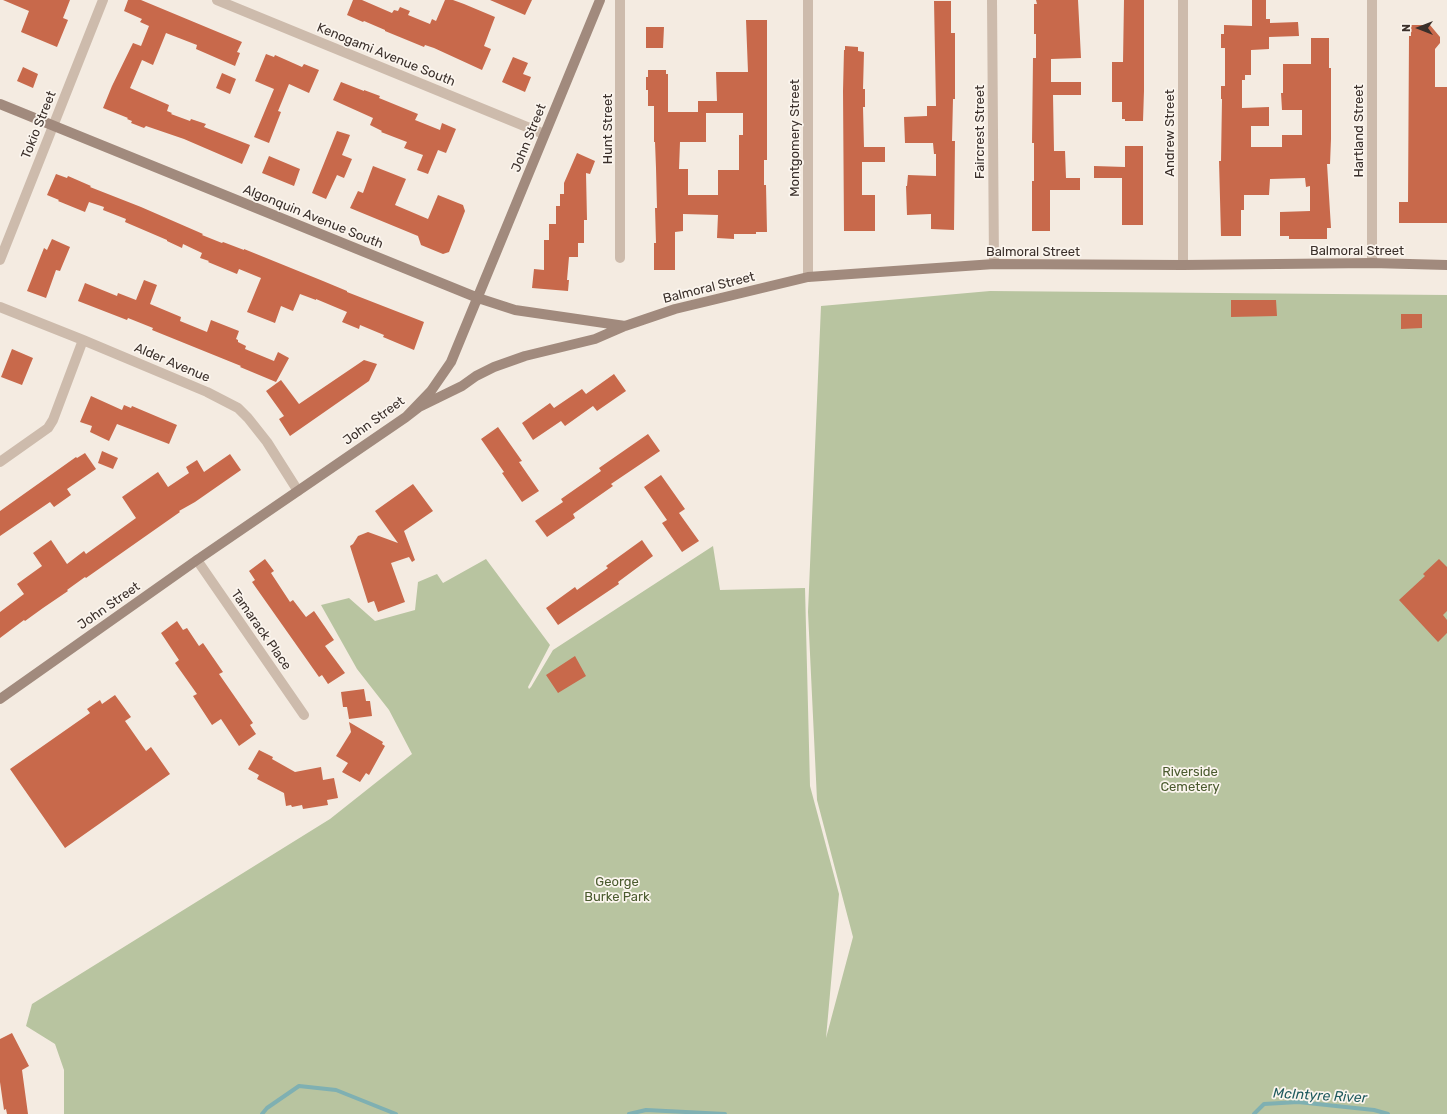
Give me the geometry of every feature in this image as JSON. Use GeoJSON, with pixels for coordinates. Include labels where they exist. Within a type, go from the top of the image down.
{"type":"FeatureCollection","features":[{"type":"Feature","properties":{"kind":"main road","name":"John Street"},"geometry":{"type":"LineString","coordinates":[[0,699],[198,560],[406,417],[431,391],[451,362],[600,0]]}},
{"type":"Feature","properties":{"kind":"main road","name":"Algonquin Avenue South"},"geometry":{"type":"LineString","coordinates":[[0,104],[478,298],[515,310],[625,326]]}},
{"type":"Feature","properties":{"kind":"main road","name":"Balmoral Street"},"geometry":{"type":"LineString","coordinates":[[406,417],[419,407],[462,386],[476,376],[494,367],[525,356],[595,339],[625,326],[675,309],[808,277],[994,264],[1183,265],[1372,263],[1447,265]]}},
{"type":"Feature","properties":{"kind":"street","name":"Tokio Street"},"geometry":{"type":"LineString","coordinates":[[0,260],[52,125],[103,0]]}},
{"type":"Feature","properties":{"kind":"street","name":"Kenogami Avenue South"},"geometry":{"type":"LineString","coordinates":[[217,0],[544,134]]}},
{"type":"Feature","properties":{"kind":"street","name":"Hunt Street"},"geometry":{"type":"LineString","coordinates":[[620,0],[620,258]]}},
{"type":"Feature","properties":{"kind":"street","name":"Montgomery Street"},"geometry":{"type":"LineString","coordinates":[[808,0],[808,277]]}},
{"type":"Feature","properties":{"kind":"street","name":"Faircrest Street"},"geometry":{"type":"LineString","coordinates":[[992,0],[994,264]]}},
{"type":"Feature","properties":{"kind":"street","name":"Andrew Street"},"geometry":{"type":"LineString","coordinates":[[1183,0],[1183,265]]}},
{"type":"Feature","properties":{"kind":"street","name":"Hartland Street"},"geometry":{"type":"LineString","coordinates":[[1372,0],[1372,263]]}},
{"type":"Feature","properties":{"kind":"street","name":"Alder Avenue"},"geometry":{"type":"LineString","coordinates":[[0,307],[207,392],[238,408],[248,418],[266,442],[298,491]]}},
{"type":"Feature","properties":{"kind":"street"},"geometry":{"type":"LineString","coordinates":[[0,462],[48,428],[53,420],[83,340]]}},
{"type":"Feature","properties":{"kind":"street","name":"Tamarack Place"},"geometry":{"type":"LineString","coordinates":[[198,560],[304,715]]}},
{"type":"Feature","properties":{"kind":"green space"},"geometry":{"type":"Polygon","coordinates":[[[990,291],[1447,295],[1447,1114],[64,1114],[64,1070],[55,1044],[26,1026],[32,1004],[330,819],[412,754],[389,710],[357,669],[321,605],[349,598],[375,621],[415,610],[418,582],[437,574],[443,583],[486,559],[550,645],[528,687],[529,689],[553,650],[713,546],[720,590],[805,588],[810,786],[839,894],[826,1038],[853,937],[817,800],[808,612],[821,306],[990,291]]]}},
{"type":"Feature","properties":{"kind":"building"},"geometry":{"type":"Polygon","coordinates":[[[3,0],[70,0],[63,18],[68,20],[57,47],[21,32],[29,11],[3,0]]]}},
{"type":"Feature","properties":{"kind":"building"},"geometry":{"type":"Polygon","coordinates":[[[128,0],[141,0],[242,42],[237,52],[240,53],[235,66],[196,49],[197,45],[166,33],[153,65],[142,60],[130,88],[169,105],[167,111],[172,113],[171,114],[190,121],[191,119],[206,124],[204,127],[250,145],[242,164],[184,139],[146,126],[144,128],[131,123],[132,121],[127,119],[128,118],[103,108],[133,43],[141,46],[149,26],[140,22],[142,19],[124,11],[128,0]]]}},
{"type":"Feature","properties":{"kind":"building"},"geometry":{"type":"Polygon","coordinates":[[[353,0],[362,0],[392,13],[394,10],[398,11],[400,7],[410,11],[408,15],[430,24],[432,19],[436,21],[445,0],[453,0],[495,17],[484,46],[491,49],[482,70],[434,48],[425,45],[424,47],[347,15],[353,0]]]}},
{"type":"Feature","properties":{"kind":"building"},"geometry":{"type":"Polygon","coordinates":[[[490,0],[532,0],[525,15],[490,0]]]}},
{"type":"Feature","properties":{"kind":"building"},"geometry":{"type":"Polygon","coordinates":[[[1036,0],[1078,0],[1081,58],[1051,59],[1051,82],[1081,82],[1081,95],[1053,95],[1054,151],[1065,151],[1066,178],[1080,178],[1080,190],[1050,190],[1050,231],[1032,231],[1032,181],[1034,181],[1034,143],[1032,143],[1033,58],[1036,58],[1034,4],[1037,4],[1036,0]]]}},
{"type":"Feature","properties":{"kind":"building"},"geometry":{"type":"Polygon","coordinates":[[[1124,0],[1144,0],[1143,121],[1125,121],[1125,119],[1122,119],[1122,102],[1112,102],[1112,62],[1123,62],[1124,0]]]}},
{"type":"Feature","properties":{"kind":"building"},"geometry":{"type":"Polygon","coordinates":[[[1252,0],[1266,0],[1266,19],[1270,19],[1270,23],[1298,22],[1299,36],[1269,37],[1269,49],[1251,50],[1251,75],[1245,75],[1245,80],[1242,80],[1242,108],[1269,107],[1269,126],[1251,126],[1251,147],[1282,147],[1282,135],[1302,135],[1302,110],[1282,110],[1281,93],[1283,93],[1283,64],[1311,64],[1311,38],[1329,38],[1329,68],[1331,68],[1331,139],[1330,164],[1327,164],[1331,228],[1327,228],[1327,239],[1289,239],[1289,236],[1280,236],[1280,212],[1310,211],[1310,186],[1306,187],[1305,178],[1270,179],[1269,195],[1244,195],[1244,210],[1241,210],[1241,236],[1221,236],[1219,161],[1221,161],[1221,86],[1225,86],[1225,48],[1221,48],[1221,34],[1224,34],[1224,25],[1252,26],[1252,0]]]}},
{"type":"Feature","properties":{"kind":"building"},"geometry":{"type":"Polygon","coordinates":[[[934,1],[951,1],[951,33],[955,33],[955,99],[953,99],[952,141],[955,141],[954,230],[931,229],[931,214],[907,215],[906,186],[908,175],[936,176],[936,154],[934,154],[933,143],[905,143],[904,117],[927,116],[927,106],[936,106],[934,1]]]}},
{"type":"Feature","properties":{"kind":"building"},"geometry":{"type":"Polygon","coordinates":[[[746,20],[767,20],[767,160],[764,160],[764,185],[766,185],[767,232],[756,232],[756,234],[734,234],[734,239],[717,238],[718,215],[683,214],[683,231],[675,232],[675,270],[654,270],[654,243],[656,243],[655,208],[657,208],[656,168],[654,106],[648,106],[648,90],[646,90],[646,77],[648,77],[648,70],[666,70],[666,74],[668,74],[668,112],[698,112],[698,101],[717,101],[716,72],[748,72],[746,20]],[[706,113],[706,142],[680,142],[679,169],[688,169],[688,195],[718,195],[718,170],[739,170],[739,135],[743,135],[743,113],[706,113]]]}},
{"type":"Feature","properties":{"kind":"building"},"geometry":{"type":"Polygon","coordinates":[[[1411,25],[1430,25],[1440,37],[1440,43],[1435,49],[1435,87],[1447,87],[1447,223],[1399,223],[1399,202],[1408,202],[1409,36],[1411,36],[1411,25]]]}},
{"type":"Feature","properties":{"kind":"building"},"geometry":{"type":"Polygon","coordinates":[[[646,27],[664,27],[663,48],[646,48],[646,27]]]}},
{"type":"Feature","properties":{"kind":"building"},"geometry":{"type":"Polygon","coordinates":[[[845,46],[858,47],[858,51],[864,52],[864,147],[885,147],[885,162],[862,162],[862,195],[875,195],[875,231],[844,231],[843,91],[845,46]]]}},
{"type":"Feature","properties":{"kind":"building"},"geometry":{"type":"Polygon","coordinates":[[[266,54],[274,57],[275,55],[302,67],[304,64],[319,70],[309,93],[289,84],[278,111],[281,112],[269,143],[254,137],[274,89],[255,81],[266,54]]]}},
{"type":"Feature","properties":{"kind":"building"},"geometry":{"type":"Polygon","coordinates":[[[513,57],[528,63],[523,74],[531,77],[525,92],[502,82],[513,57]]]}},
{"type":"Feature","properties":{"kind":"building"},"geometry":{"type":"Polygon","coordinates":[[[23,67],[38,74],[33,88],[17,81],[23,67]]]}},
{"type":"Feature","properties":{"kind":"building"},"geometry":{"type":"Polygon","coordinates":[[[222,73],[236,79],[230,94],[216,88],[222,73]]]}},
{"type":"Feature","properties":{"kind":"building"},"geometry":{"type":"Polygon","coordinates":[[[341,82],[380,96],[379,98],[418,114],[415,120],[440,130],[442,123],[456,129],[446,153],[438,150],[428,174],[417,170],[423,155],[404,148],[407,142],[381,132],[382,131],[370,125],[373,118],[333,100],[341,82]]]}},
{"type":"Feature","properties":{"kind":"building"},"geometry":{"type":"Polygon","coordinates":[[[337,131],[350,135],[342,155],[352,159],[344,178],[337,175],[326,199],[312,193],[337,131]]]}},
{"type":"Feature","properties":{"kind":"building"},"geometry":{"type":"Polygon","coordinates":[[[1125,146],[1143,146],[1143,225],[1122,225],[1122,178],[1094,178],[1094,166],[1125,167],[1125,146]]]}},
{"type":"Feature","properties":{"kind":"building"},"geometry":{"type":"Polygon","coordinates":[[[577,153],[595,161],[590,174],[586,173],[587,220],[584,220],[584,243],[578,243],[578,257],[569,257],[567,280],[569,280],[568,291],[532,288],[534,269],[544,270],[544,240],[549,240],[549,224],[556,224],[556,206],[560,206],[560,194],[564,194],[564,183],[577,153]]]}},
{"type":"Feature","properties":{"kind":"building"},"geometry":{"type":"Polygon","coordinates":[[[269,156],[300,169],[294,186],[262,173],[269,156]]]}},
{"type":"Feature","properties":{"kind":"building"},"geometry":{"type":"Polygon","coordinates":[[[373,166],[406,179],[395,205],[428,219],[438,195],[463,205],[465,211],[449,252],[443,254],[421,245],[418,236],[350,208],[358,191],[363,193],[373,166]]]}},
{"type":"Feature","properties":{"kind":"building"},"geometry":{"type":"Polygon","coordinates":[[[56,174],[67,178],[68,176],[91,186],[90,187],[203,234],[202,235],[222,243],[223,242],[244,249],[424,322],[414,350],[383,337],[384,335],[360,325],[359,329],[342,322],[347,312],[300,294],[293,311],[281,306],[275,323],[247,312],[261,278],[239,269],[237,274],[208,262],[209,261],[200,258],[202,253],[183,244],[182,248],[125,222],[126,219],[103,210],[104,207],[89,202],[85,212],[58,201],[59,200],[47,195],[56,174]]]}},
{"type":"Feature","properties":{"kind":"building"},"geometry":{"type":"Polygon","coordinates":[[[52,239],[70,247],[60,271],[56,270],[46,298],[27,291],[44,248],[47,250],[52,239]]]}},
{"type":"Feature","properties":{"kind":"building"},"geometry":{"type":"Polygon","coordinates":[[[144,280],[157,285],[150,304],[181,317],[180,321],[207,332],[211,320],[239,331],[236,339],[238,342],[246,346],[245,349],[274,361],[278,352],[289,358],[276,382],[240,367],[241,366],[152,330],[153,328],[128,318],[127,320],[78,301],[85,283],[117,296],[118,293],[136,300],[144,280]]]}},
{"type":"Feature","properties":{"kind":"building"},"geometry":{"type":"Polygon","coordinates":[[[1231,300],[1276,300],[1277,316],[1231,317],[1231,300]]]}},
{"type":"Feature","properties":{"kind":"building"},"geometry":{"type":"Polygon","coordinates":[[[1401,314],[1422,314],[1422,328],[1401,329],[1401,314]]]}},
{"type":"Feature","properties":{"kind":"building"},"geometry":{"type":"Polygon","coordinates":[[[12,349],[33,358],[22,385],[1,377],[12,349]]]}},
{"type":"Feature","properties":{"kind":"building"},"geometry":{"type":"Polygon","coordinates":[[[364,360],[377,364],[369,381],[290,436],[279,419],[284,416],[266,391],[281,380],[299,404],[364,360]]]}},
{"type":"Feature","properties":{"kind":"building"},"geometry":{"type":"Polygon","coordinates":[[[614,374],[626,391],[597,411],[593,406],[565,426],[561,421],[533,440],[522,423],[550,403],[554,408],[582,389],[586,394],[614,374]]]}},
{"type":"Feature","properties":{"kind":"building"},"geometry":{"type":"Polygon","coordinates":[[[91,396],[122,410],[124,405],[131,408],[132,406],[177,425],[169,444],[117,424],[109,441],[90,432],[92,426],[80,422],[91,396]]]}},
{"type":"Feature","properties":{"kind":"building"},"geometry":{"type":"Polygon","coordinates":[[[498,427],[522,461],[519,462],[539,491],[522,502],[502,473],[504,472],[481,439],[498,427]]]}},
{"type":"Feature","properties":{"kind":"building"},"geometry":{"type":"Polygon","coordinates":[[[648,434],[660,451],[611,484],[613,486],[573,514],[575,518],[547,537],[535,521],[563,502],[561,499],[601,471],[599,468],[648,434]]]}},
{"type":"Feature","properties":{"kind":"building"},"geometry":{"type":"Polygon","coordinates":[[[102,451],[118,458],[113,469],[98,463],[102,451]]]}},
{"type":"Feature","properties":{"kind":"building"},"geometry":{"type":"Polygon","coordinates":[[[85,453],[96,469],[67,489],[71,495],[54,507],[50,502],[0,536],[0,511],[76,457],[77,458],[85,453]]]}},
{"type":"Feature","properties":{"kind":"building"},"geometry":{"type":"Polygon","coordinates":[[[230,454],[241,470],[195,502],[179,511],[180,512],[86,578],[85,577],[67,590],[68,591],[0,638],[0,612],[24,594],[17,584],[42,566],[33,553],[51,540],[67,564],[84,551],[86,554],[136,518],[122,497],[158,472],[168,487],[189,473],[186,467],[197,460],[204,472],[230,454]]]}},
{"type":"Feature","properties":{"kind":"building"},"geometry":{"type":"Polygon","coordinates":[[[661,475],[685,509],[679,513],[699,541],[682,552],[662,523],[667,520],[644,487],[661,475]]]}},
{"type":"Feature","properties":{"kind":"building"},"geometry":{"type":"Polygon","coordinates":[[[413,484],[433,511],[404,531],[415,560],[412,562],[409,557],[391,563],[405,602],[378,612],[374,601],[368,603],[350,546],[358,536],[368,532],[398,543],[375,511],[413,484]]]}},
{"type":"Feature","properties":{"kind":"building"},"geometry":{"type":"Polygon","coordinates":[[[642,540],[653,556],[618,582],[619,584],[558,625],[546,608],[575,587],[577,590],[608,568],[606,566],[642,540]]]}},
{"type":"Feature","properties":{"kind":"building"},"geometry":{"type":"Polygon","coordinates":[[[265,559],[274,571],[271,573],[290,602],[293,600],[306,617],[314,611],[334,640],[325,646],[345,673],[328,684],[322,675],[319,677],[252,582],[255,580],[249,571],[265,559]]]}},
{"type":"Feature","properties":{"kind":"building"},"geometry":{"type":"Polygon","coordinates":[[[1439,559],[1447,567],[1447,611],[1443,615],[1447,620],[1447,633],[1438,642],[1399,600],[1425,576],[1423,574],[1439,559]]]}},
{"type":"Feature","properties":{"kind":"building"},"geometry":{"type":"Polygon","coordinates":[[[177,621],[183,630],[187,628],[199,646],[203,643],[223,672],[219,674],[253,723],[250,725],[256,734],[239,746],[221,719],[212,725],[193,696],[197,694],[175,663],[179,660],[161,633],[177,621]]]}},
{"type":"Feature","properties":{"kind":"building"},"geometry":{"type":"Polygon","coordinates":[[[575,656],[586,676],[558,693],[546,675],[575,656]]]}},
{"type":"Feature","properties":{"kind":"building"},"geometry":{"type":"Polygon","coordinates":[[[364,689],[366,701],[370,701],[372,716],[349,719],[347,707],[343,707],[341,692],[364,689]]]}},
{"type":"Feature","properties":{"kind":"building"},"geometry":{"type":"Polygon","coordinates":[[[115,695],[131,717],[125,721],[146,751],[151,747],[170,774],[65,848],[10,769],[90,713],[87,709],[100,700],[102,704],[115,695]]]}},
{"type":"Feature","properties":{"kind":"building"},"geometry":{"type":"Polygon","coordinates":[[[349,722],[383,742],[382,744],[385,746],[369,775],[366,773],[360,782],[342,772],[348,763],[336,756],[351,732],[349,722]]]}},
{"type":"Feature","properties":{"kind":"building"},"geometry":{"type":"Polygon","coordinates":[[[259,750],[273,757],[272,759],[295,772],[321,767],[323,780],[334,778],[338,798],[327,800],[328,805],[303,809],[302,805],[292,807],[291,805],[286,806],[284,793],[257,779],[259,775],[248,769],[259,750]]]}},
{"type":"Feature","properties":{"kind":"building"},"geometry":{"type":"Polygon","coordinates":[[[12,1033],[29,1066],[22,1070],[28,1114],[7,1114],[6,1109],[4,1110],[0,1082],[0,1039],[12,1033]]]}},
{"type":"Feature","properties":{"kind":"waterway","name":"McIntyre River"},"geometry":{"type":"LineString","coordinates":[[262,1114],[267,1108],[299,1086],[336,1090],[396,1114]]}},
{"type":"Feature","properties":{"kind":"waterway","name":"McIntyre River"},"geometry":{"type":"LineString","coordinates":[[1254,1114],[1264,1104],[1298,1102],[1374,1110],[1388,1114]]}},
{"type":"Feature","properties":{"kind":"waterway","name":"McIntyre River"},"geometry":{"type":"LineString","coordinates":[[629,1114],[646,1110],[725,1114]]}},
{"type":"Feature","properties":{"kind":"park label","name":"Riverside Cemetery"},"geometry":{"type":"Point","coordinates":[1190,780]}},
{"type":"Feature","properties":{"kind":"park label","name":"George Burke Park"},"geometry":{"type":"Point","coordinates":[617,890]}}]}
